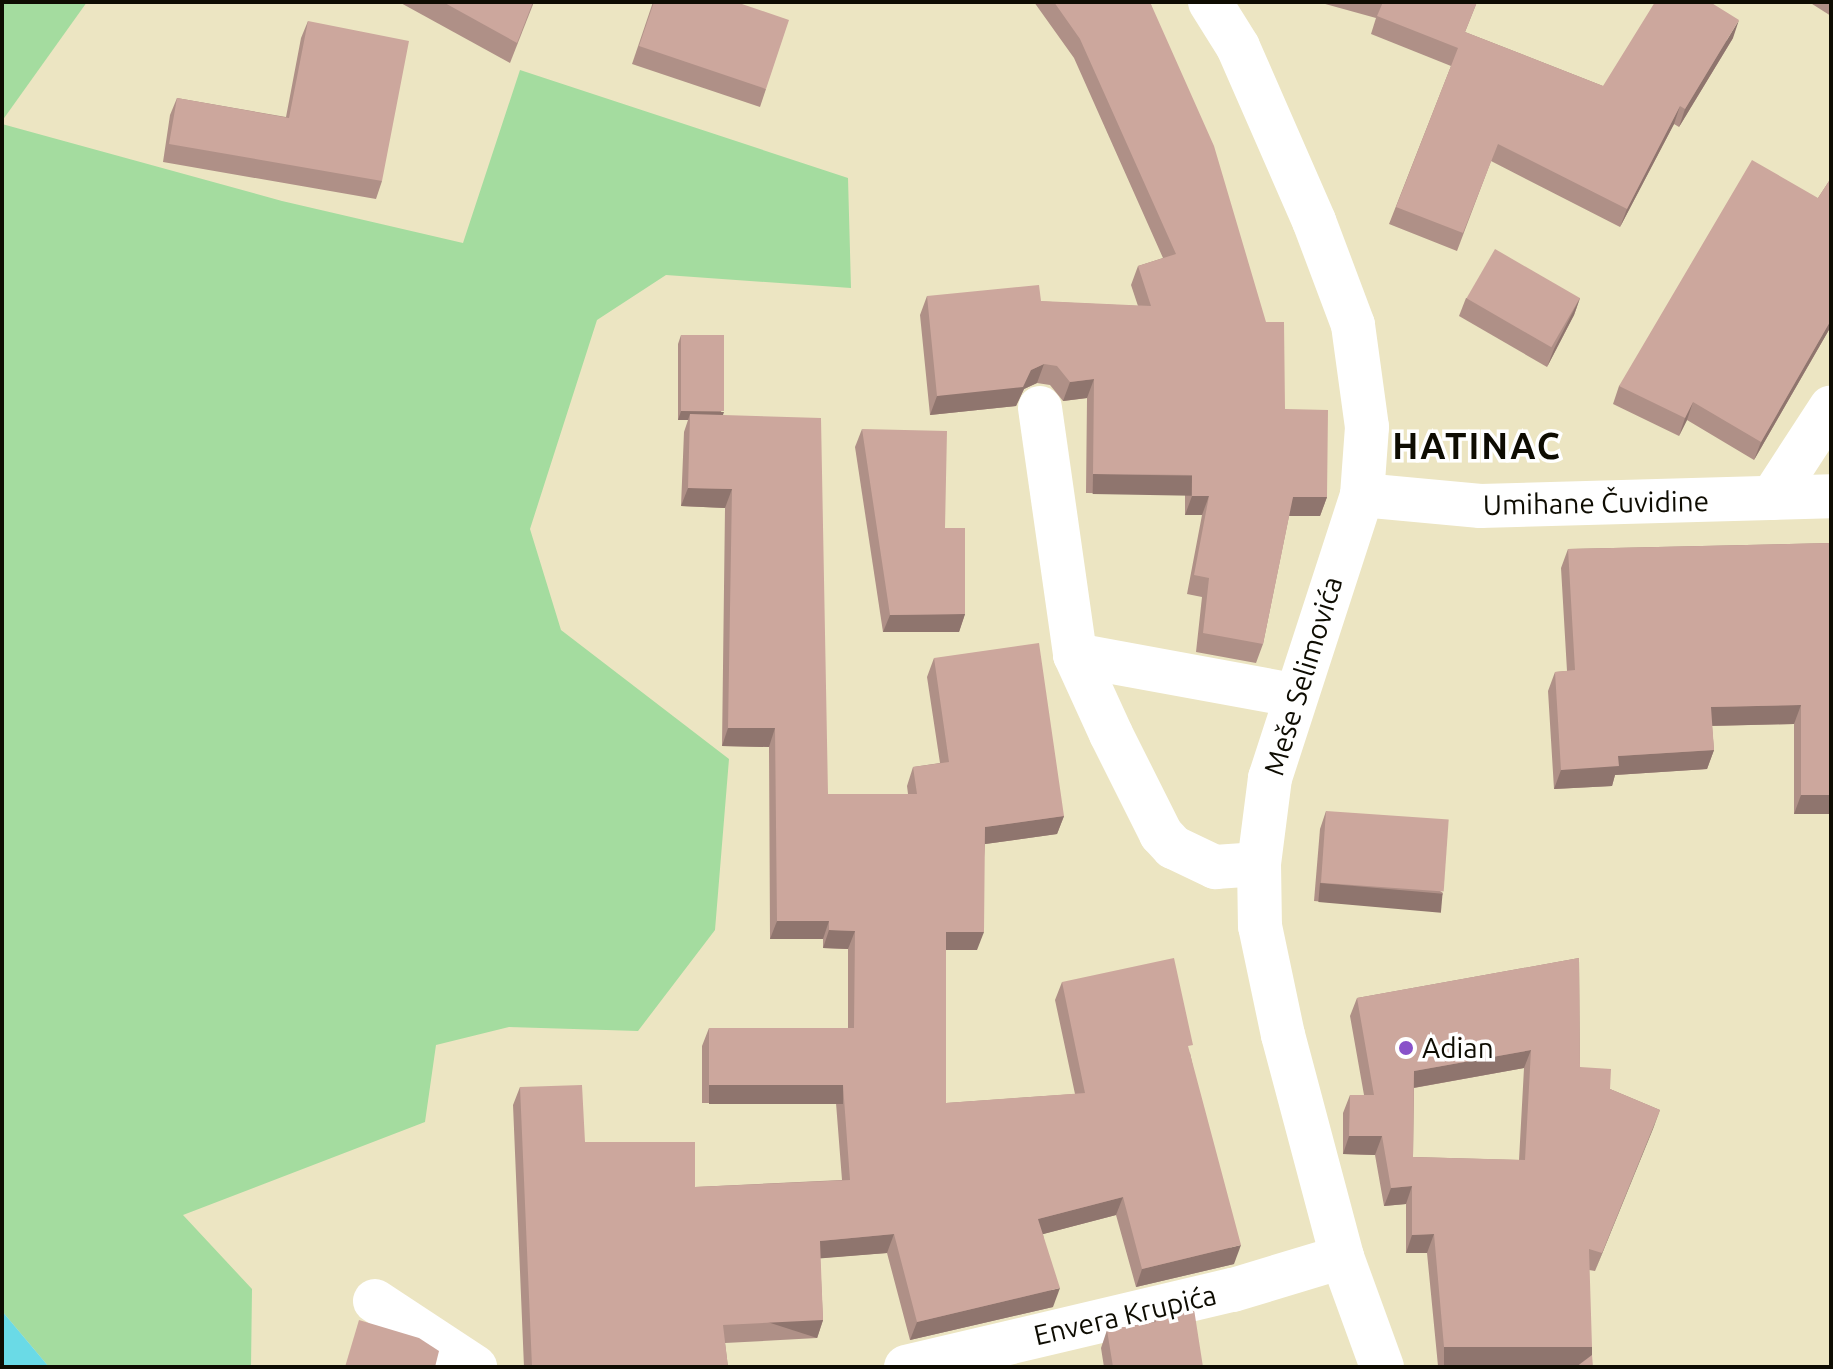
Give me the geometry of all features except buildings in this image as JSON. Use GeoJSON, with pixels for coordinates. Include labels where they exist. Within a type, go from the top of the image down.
{"type":"FeatureCollection","features":[{"type":"Feature","properties":{"kind":"street","name":"Meše Selimovića"},"geometry":{"type":"LineString","coordinates":[[1210,2],[1245,61],[1353,325],[1367,427],[1362,495],[1293,695],[1270,778],[1259,864],[1260,926],[1277,1008],[1342,1257],[1382,1367]]}},
{"type":"Feature","properties":{"kind":"street"},"geometry":{"type":"LineString","coordinates":[[1772,498],[1831,407]]}},
{"type":"Feature","properties":{"kind":"street"},"geometry":{"type":"LineString","coordinates":[[1040,408],[1075,655],[1161,834],[1191,859],[1215,867],[1259,864]]}},
{"type":"Feature","properties":{"kind":"street","name":"Umihane Čuvidine"},"geometry":{"type":"LineString","coordinates":[[1362,495],[1480,506],[1831,496]]}},
{"type":"Feature","properties":{"kind":"street"},"geometry":{"type":"LineString","coordinates":[[1075,655],[1293,695]]}},
{"type":"Feature","properties":{"kind":"street","name":"Envera Krupića"},"geometry":{"type":"LineString","coordinates":[[906,1367],[1233,1290],[1342,1257]]}},
{"type":"Feature","properties":{"kind":"street"},"geometry":{"type":"LineString","coordinates":[[375,1301],[475,1367]]}},
{"type":"Feature","properties":{"kind":"green space"},"geometry":{"type":"Polygon","coordinates":[[[2,2],[87,2],[2,121],[2,2]]]}},
{"type":"Feature","properties":{"kind":"green space"},"geometry":{"type":"Polygon","coordinates":[[[520,70],[848,178],[851,288],[666,275],[597,320],[530,529],[561,630],[729,759],[715,930],[638,1031],[509,1027],[436,1045],[425,1122],[183,1215],[252,1289],[251,1367],[49,1367],[2,1311],[2,124],[282,201],[463,243],[520,70]]]}},
{"type":"Feature","properties":{"kind":"water"},"geometry":{"type":"Polygon","coordinates":[[[2,1311],[49,1367],[2,1367],[2,1311]]]}},
{"type":"Feature","properties":{"kind":"place","name":"Adian"},"geometry":{"type":"Point","coordinates":[1406,1048]}},
{"type":"Feature","properties":{"kind":"district","name":"HATINAC"},"geometry":{"type":"Point","coordinates":[1477,446]}}]}
